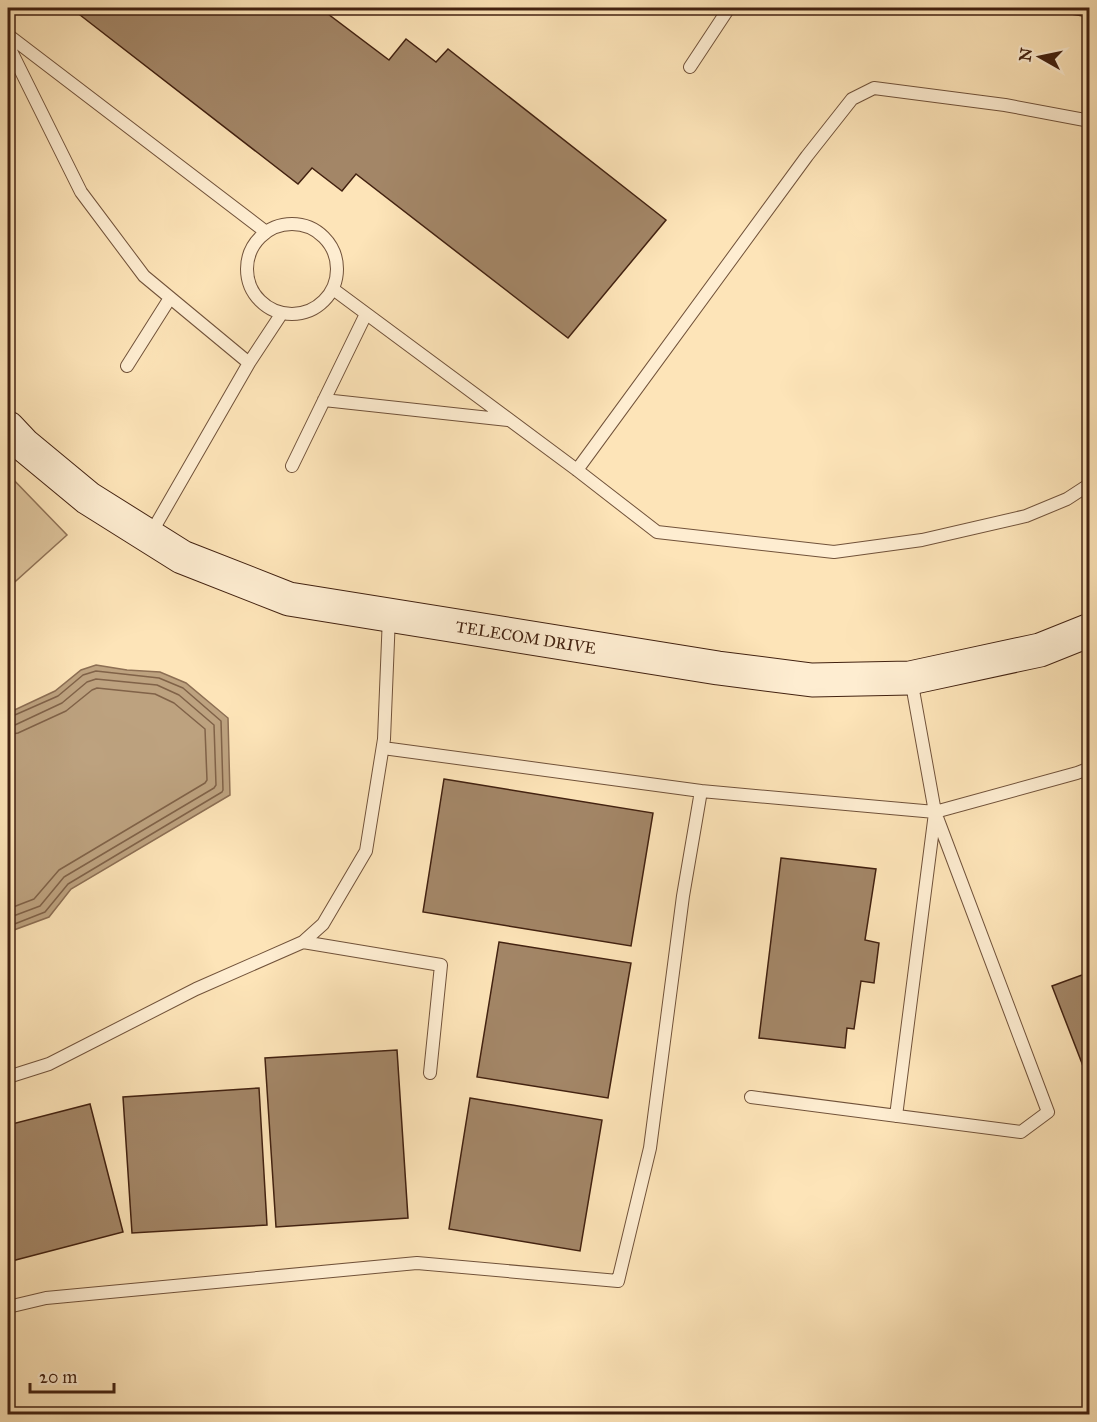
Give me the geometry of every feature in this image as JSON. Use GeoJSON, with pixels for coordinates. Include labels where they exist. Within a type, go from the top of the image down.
{"type":"FeatureCollection","features":[{"type":"Feature","properties":{"kind":"street","name":"TELECOM DRIVE"},"geometry":{"type":"LineString","coordinates":[[8,428],[24,445],[88,498],[182,557],[289,598],[706,666],[812,680],[910,678],[1040,650],[1089,630]]}},
{"type":"Feature","properties":{"kind":"lane"},"geometry":{"type":"LineString","coordinates":[[690,66],[729,8]]}},
{"type":"Feature","properties":{"kind":"lane"},"geometry":{"type":"LineString","coordinates":[[8,35],[266,231]]}},
{"type":"Feature","properties":{"kind":"lane"},"geometry":{"type":"LineString","coordinates":[[8,45],[81,192],[144,276],[249,363]]}},
{"type":"Feature","properties":{"kind":"lane"},"geometry":{"type":"LineString","coordinates":[[577,470],[807,156],[852,99],[874,88],[1005,105],[1089,121]]}},
{"type":"Feature","properties":{"kind":"lane"},"geometry":{"type":"LineString","coordinates":[[294,223],[309,226],[322,234],[331,246],[336,260],[337,275],[333,289],[324,301],[311,309],[297,313],[282,313],[263,302],[250,284],[247,270],[249,255],[256,242],[266,231],[280,225],[294,223]]}},
{"type":"Feature","properties":{"kind":"lane"},"geometry":{"type":"LineString","coordinates":[[333,289],[657,532],[834,552],[922,540],[1026,516],[1067,499],[1089,484]]}},
{"type":"Feature","properties":{"kind":"lane"},"geometry":{"type":"LineString","coordinates":[[127,366],[170,298]]}},
{"type":"Feature","properties":{"kind":"lane"},"geometry":{"type":"LineString","coordinates":[[149,536],[249,363],[282,313]]}},
{"type":"Feature","properties":{"kind":"lane"},"geometry":{"type":"LineString","coordinates":[[292,466],[366,314]]}},
{"type":"Feature","properties":{"kind":"lane"},"geometry":{"type":"LineString","coordinates":[[324,400],[510,420]]}},
{"type":"Feature","properties":{"kind":"lane"},"geometry":{"type":"LineString","coordinates":[[8,1077],[49,1064],[196,989],[303,942],[323,924],[366,851],[383,748],[389,615]]}},
{"type":"Feature","properties":{"kind":"lane"},"geometry":{"type":"LineString","coordinates":[[751,1097],[1021,1132],[1048,1112],[935,812],[910,678]]}},
{"type":"Feature","properties":{"kind":"lane"},"geometry":{"type":"LineString","coordinates":[[383,748],[701,791],[935,812],[1089,768]]}},
{"type":"Feature","properties":{"kind":"lane"},"geometry":{"type":"LineString","coordinates":[[8,1307],[46,1298],[417,1263],[618,1281],[650,1149],[683,896],[701,791]]}},
{"type":"Feature","properties":{"kind":"lane"},"geometry":{"type":"LineString","coordinates":[[896,1116],[935,812]]}},
{"type":"Feature","properties":{"kind":"lane"},"geometry":{"type":"LineString","coordinates":[[303,942],[441,965],[430,1073]]}},
{"type":"Feature","properties":{"kind":"shaded area"},"geometry":{"type":"Polygon","coordinates":[[[8,474],[67,535],[8,588],[8,474]]]}},
{"type":"Feature","properties":{"kind":"water"},"geometry":{"type":"Polygon","coordinates":[[[96,665],[160,672],[186,683],[228,718],[230,795],[71,889],[49,917],[14,930],[8,936],[8,713],[55,691],[81,670],[96,665]]]}},
{"type":"Feature","properties":{"kind":"building"},"geometry":{"type":"Polygon","coordinates":[[[86,8],[320,8],[389,60],[406,39],[436,62],[448,49],[666,220],[568,338],[356,174],[342,191],[312,168],[298,184],[80,15],[86,8]]]}},
{"type":"Feature","properties":{"kind":"building"},"geometry":{"type":"Polygon","coordinates":[[[1034,8],[1090,8],[1090,17],[1034,8]]]}},
{"type":"Feature","properties":{"kind":"building"},"geometry":{"type":"Polygon","coordinates":[[[444,779],[653,813],[631,946],[423,912],[444,779]]]}},
{"type":"Feature","properties":{"kind":"building"},"geometry":{"type":"Polygon","coordinates":[[[781,858],[876,869],[865,940],[879,943],[874,983],[861,981],[854,1029],[847,1028],[845,1048],[759,1038],[781,858]]]}},
{"type":"Feature","properties":{"kind":"building"},"geometry":{"type":"Polygon","coordinates":[[[499,942],[631,963],[608,1098],[477,1077],[499,942]]]}},
{"type":"Feature","properties":{"kind":"building"},"geometry":{"type":"Polygon","coordinates":[[[1090,972],[1090,1084],[1052,986],[1090,972]]]}},
{"type":"Feature","properties":{"kind":"building"},"geometry":{"type":"Polygon","coordinates":[[[397,1050],[408,1218],[276,1227],[265,1058],[397,1050]]]}},
{"type":"Feature","properties":{"kind":"building"},"geometry":{"type":"Polygon","coordinates":[[[259,1088],[267,1225],[132,1233],[123,1097],[259,1088]]]}},
{"type":"Feature","properties":{"kind":"building"},"geometry":{"type":"Polygon","coordinates":[[[470,1098],[602,1120],[580,1251],[449,1229],[470,1098]]]}},
{"type":"Feature","properties":{"kind":"building"},"geometry":{"type":"Polygon","coordinates":[[[90,1104],[123,1232],[8,1262],[8,1125],[90,1104]]]}}]}
